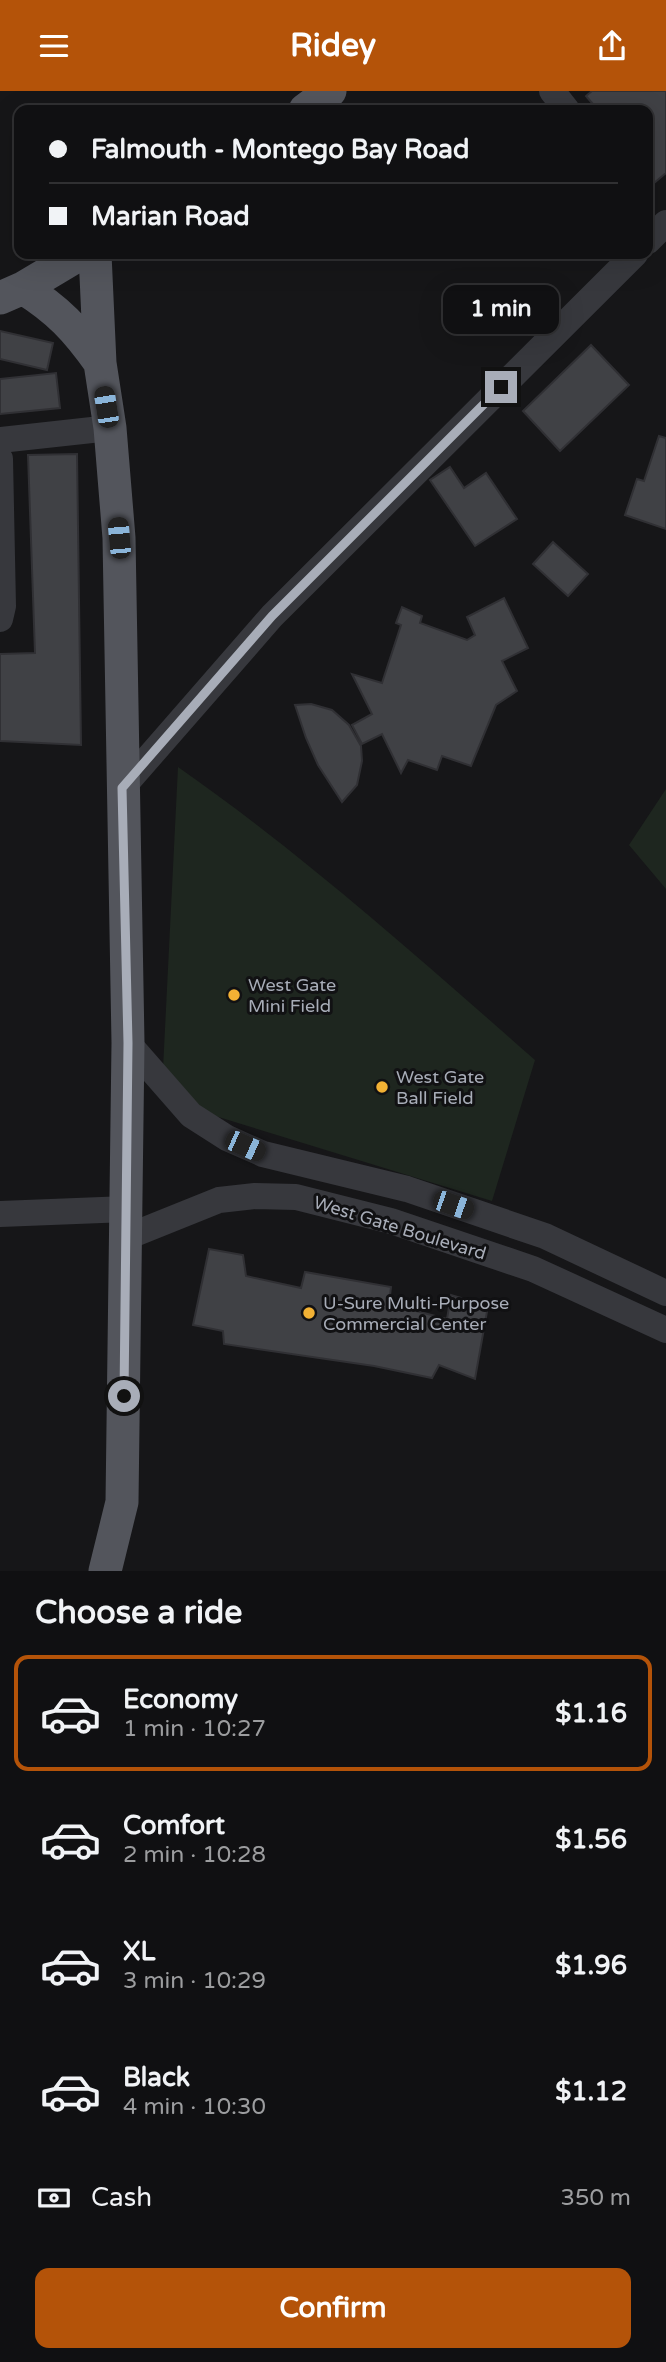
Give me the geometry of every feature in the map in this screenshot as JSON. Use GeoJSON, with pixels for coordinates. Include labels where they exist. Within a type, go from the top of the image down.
{"type":"FeatureCollection","features":[{"type":"Feature","properties":{"kind":"main road"},"geometry":{"type":"LineString","coordinates":[[311,105],[330,91]]}},
{"type":"Feature","properties":{"kind":"main road"},"geometry":{"type":"LineString","coordinates":[[11,293],[70,259]]}},
{"type":"Feature","properties":{"kind":"main road"},"geometry":{"type":"LineString","coordinates":[[95,259],[100,363],[110,428],[119,538],[128,1043],[122,1502],[105,1571]]}},
{"type":"Feature","properties":{"kind":"main road"},"geometry":{"type":"LineString","coordinates":[[11,293],[51,306],[79,334],[100,363]]}},
{"type":"Feature","properties":{"kind":"street"},"geometry":{"type":"LineString","coordinates":[[552,91],[563,105]]}},
{"type":"Feature","properties":{"kind":"street"},"geometry":{"type":"LineString","coordinates":[[122,788],[272,616],[630,259]]}},
{"type":"Feature","properties":{"kind":"street"},"geometry":{"type":"LineString","coordinates":[[0,440],[110,428]]}},
{"type":"Feature","properties":{"kind":"street"},"geometry":{"type":"LineString","coordinates":[[0,459],[3,606],[0,619]]}},
{"type":"Feature","properties":{"kind":"street","name":"West Gate Boulevard"},"geometry":{"type":"LineString","coordinates":[[128,1043],[191,1115],[227,1138],[263,1154],[407,1189],[545,1236],[666,1293]]}},
{"type":"Feature","properties":{"kind":"street","name":"West Gate Boulevard"},"geometry":{"type":"LineString","coordinates":[[0,1214],[127,1223],[219,1200],[255,1196],[296,1197],[391,1221],[533,1269],[665,1326]]}},
{"type":"Feature","properties":{"kind":"shaded area"},"geometry":{"type":"Polygon","coordinates":[[[178,767],[316,872],[535,1060],[492,1201],[199,1111],[163,1069],[178,767]]]}},
{"type":"Feature","properties":{"kind":"shaded area"},"geometry":{"type":"Polygon","coordinates":[[[666,789],[666,889],[629,845],[666,789]]]}},
{"type":"Feature","properties":{"kind":"building"},"geometry":{"type":"Polygon","coordinates":[[[592,91],[666,91],[666,173],[653,182],[653,105],[594,105],[586,96],[592,91]]]}},
{"type":"Feature","properties":{"kind":"building"},"geometry":{"type":"Polygon","coordinates":[[[0,331],[53,343],[47,370],[0,359],[0,331]]]}},
{"type":"Feature","properties":{"kind":"building"},"geometry":{"type":"Polygon","coordinates":[[[591,345],[629,385],[560,451],[523,411],[591,345]]]}},
{"type":"Feature","properties":{"kind":"building"},"geometry":{"type":"Polygon","coordinates":[[[56,373],[60,408],[0,414],[0,379],[56,373]]]}},
{"type":"Feature","properties":{"kind":"building"},"geometry":{"type":"Polygon","coordinates":[[[659,436],[666,438],[666,529],[625,515],[637,479],[644,481],[659,436]]]}},
{"type":"Feature","properties":{"kind":"building"},"geometry":{"type":"Polygon","coordinates":[[[77,454],[81,745],[0,741],[0,654],[35,653],[28,455],[77,454]]]}},
{"type":"Feature","properties":{"kind":"building"},"geometry":{"type":"Polygon","coordinates":[[[450,467],[464,488],[486,473],[517,519],[475,546],[430,480],[450,467]]]}},
{"type":"Feature","properties":{"kind":"building"},"geometry":{"type":"Polygon","coordinates":[[[553,542],[588,574],[568,596],[533,564],[553,542]]]}},
{"type":"Feature","properties":{"kind":"building"},"geometry":{"type":"Polygon","coordinates":[[[504,598],[528,648],[502,661],[517,691],[496,705],[471,766],[442,756],[437,770],[408,760],[401,773],[382,734],[362,744],[352,725],[372,714],[352,674],[382,683],[401,625],[396,623],[402,607],[422,616],[420,623],[467,640],[475,635],[467,617],[504,598]]]}},
{"type":"Feature","properties":{"kind":"building"},"geometry":{"type":"Polygon","coordinates":[[[311,704],[332,710],[349,725],[361,746],[362,761],[357,785],[342,802],[318,765],[295,705],[311,704]]]}},
{"type":"Feature","properties":{"kind":"building","name":"U-Sure Multi-Purpose Commercial Center"},"geometry":{"type":"Polygon","coordinates":[[[209,1249],[243,1255],[246,1276],[301,1288],[305,1272],[391,1287],[389,1304],[447,1319],[451,1295],[488,1306],[475,1379],[439,1365],[432,1378],[374,1366],[224,1344],[223,1331],[193,1325],[209,1249]]]}},
{"type":"Feature","properties":{"kind":"place","name":"West Gate Mini Field"},"geometry":{"type":"Point","coordinates":[234,995]}},
{"type":"Feature","properties":{"kind":"place","name":"West Gate Ball Field"},"geometry":{"type":"Point","coordinates":[382,1087]}},
{"type":"Feature","properties":{"kind":"place","name":"U-Sure Multi-Purpose Commercial Center"},"geometry":{"type":"Point","coordinates":[309,1313]}},
{"type":"Feature","properties":{"kind":"route"},"geometry":{"type":"LineString","coordinates":[[124,1396],[128,1043],[122,788],[272,616],[501,387]]}}]}
